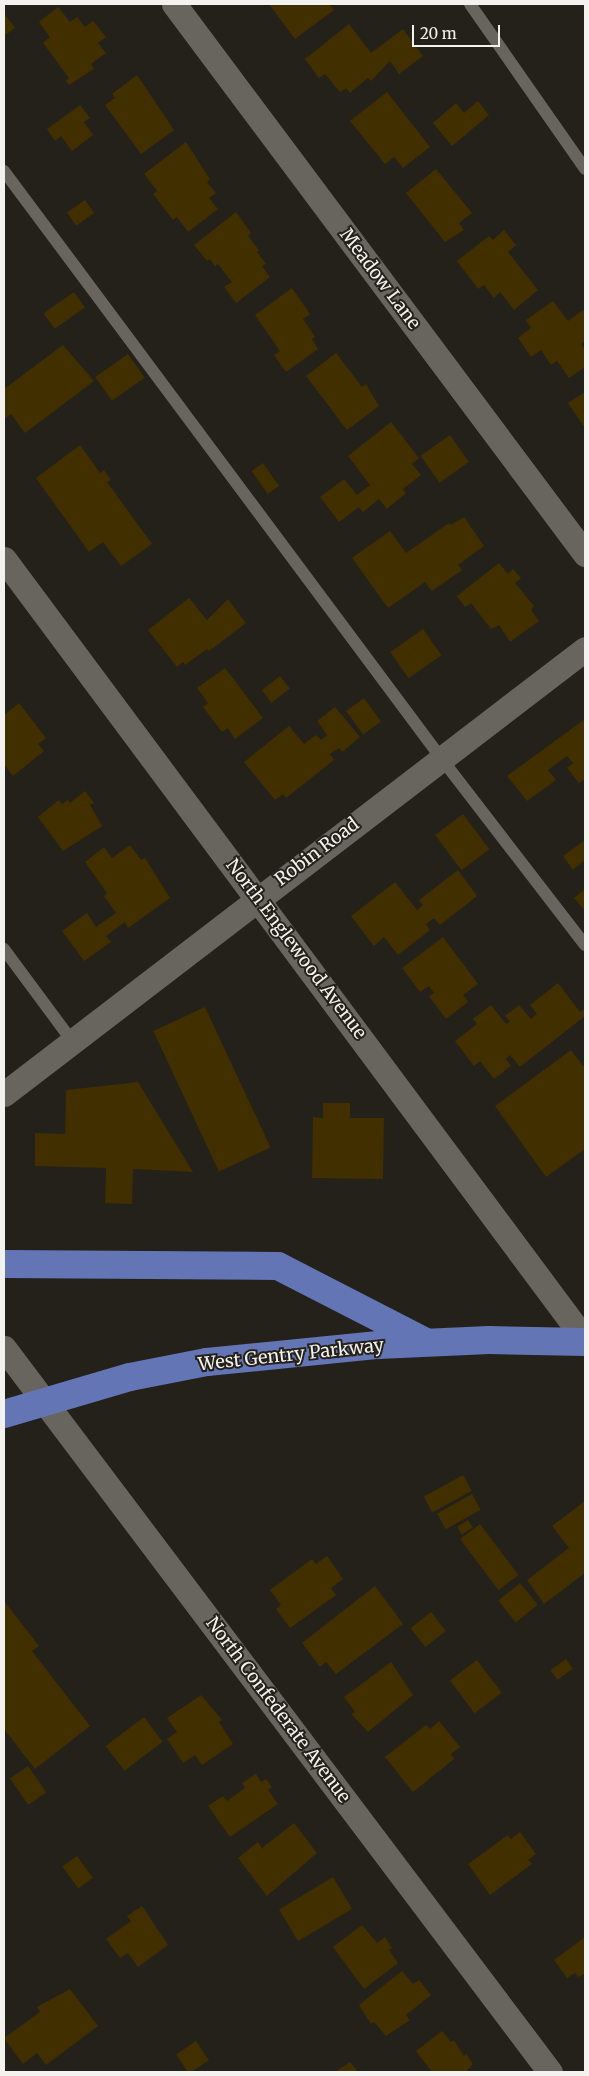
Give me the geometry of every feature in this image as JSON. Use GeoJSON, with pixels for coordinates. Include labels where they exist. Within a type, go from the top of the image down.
{"type":"FeatureCollection","features":[{"type":"Feature","properties":{"kind":"main road"},"geometry":{"type":"LineString","coordinates":[[4,1264],[278,1266],[427,1343]]}},
{"type":"Feature","properties":{"kind":"main road","name":"West Gentry Parkway"},"geometry":{"type":"LineString","coordinates":[[4,1414],[44,1400],[130,1377],[207,1362],[378,1344],[585,1341]]}},
{"type":"Feature","properties":{"kind":"street","name":"Meadow Lane"},"geometry":{"type":"LineString","coordinates":[[174,4],[585,554]]}},
{"type":"Feature","properties":{"kind":"street","name":"North Englewood Avenue"},"geometry":{"type":"LineString","coordinates":[[4,560],[258,897],[585,1341]]}},
{"type":"Feature","properties":{"kind":"street","name":"Robin Road"},"geometry":{"type":"LineString","coordinates":[[4,1094],[258,897],[585,649]]}},
{"type":"Feature","properties":{"kind":"street","name":"North Confederate Avenue"},"geometry":{"type":"LineString","coordinates":[[4,1348],[550,2072]]}},
{"type":"Feature","properties":{"kind":"lane"},"geometry":{"type":"LineString","coordinates":[[470,4],[585,169]]}},
{"type":"Feature","properties":{"kind":"lane"},"geometry":{"type":"LineString","coordinates":[[4,171],[441,758],[585,945]]}},
{"type":"Feature","properties":{"kind":"lane"},"geometry":{"type":"LineString","coordinates":[[4,949],[72,1041]]}},
{"type":"Feature","properties":{"kind":"building"},"geometry":{"type":"Polygon","coordinates":[[[269,4],[329,4],[334,10],[295,39],[269,4]]]}},
{"type":"Feature","properties":{"kind":"building"},"geometry":{"type":"Polygon","coordinates":[[[58,7],[70,22],[77,17],[85,27],[93,21],[106,37],[98,43],[106,53],[91,64],[94,69],[69,85],[66,81],[69,78],[43,43],[50,37],[39,22],[58,7]]]}},
{"type":"Feature","properties":{"kind":"building"},"geometry":{"type":"Polygon","coordinates":[[[4,13],[15,28],[4,36],[4,13]]]}},
{"type":"Feature","properties":{"kind":"building"},"geometry":{"type":"Polygon","coordinates":[[[349,24],[371,53],[403,29],[423,56],[399,74],[390,61],[371,81],[368,78],[350,93],[346,88],[340,92],[325,74],[319,78],[305,59],[349,24]]]}},
{"type":"Feature","properties":{"kind":"building"},"geometry":{"type":"Polygon","coordinates":[[[137,75],[174,130],[141,154],[105,105],[115,98],[112,94],[137,75]]]}},
{"type":"Feature","properties":{"kind":"building"},"geometry":{"type":"Polygon","coordinates":[[[387,92],[430,147],[403,168],[394,157],[385,164],[350,121],[387,92]]]}},
{"type":"Feature","properties":{"kind":"building"},"geometry":{"type":"Polygon","coordinates":[[[478,101],[489,115],[452,146],[433,123],[456,103],[464,113],[478,101]]]}},
{"type":"Feature","properties":{"kind":"building"},"geometry":{"type":"Polygon","coordinates":[[[80,105],[90,118],[84,122],[93,135],[72,151],[61,136],[55,141],[47,129],[80,105]]]}},
{"type":"Feature","properties":{"kind":"building"},"geometry":{"type":"Polygon","coordinates":[[[186,142],[210,179],[207,182],[216,193],[209,198],[218,209],[188,232],[177,217],[173,220],[153,194],[157,191],[144,174],[186,142]]]}},
{"type":"Feature","properties":{"kind":"building"},"geometry":{"type":"Polygon","coordinates":[[[436,169],[472,213],[459,223],[464,230],[445,242],[406,193],[436,169]]]}},
{"type":"Feature","properties":{"kind":"building"},"geometry":{"type":"Polygon","coordinates":[[[85,200],[94,213],[76,226],[67,213],[85,200]]]}},
{"type":"Feature","properties":{"kind":"building"},"geometry":{"type":"Polygon","coordinates":[[[236,212],[251,233],[248,236],[259,250],[257,252],[266,264],[262,266],[270,277],[236,303],[224,287],[232,282],[218,264],[215,266],[210,259],[207,261],[194,245],[236,212]]]}},
{"type":"Feature","properties":{"kind":"building"},"geometry":{"type":"Polygon","coordinates":[[[504,230],[516,245],[508,252],[538,290],[514,310],[500,292],[494,298],[484,285],[478,289],[457,261],[489,236],[493,240],[504,230]]]}},
{"type":"Feature","properties":{"kind":"building"},"geometry":{"type":"Polygon","coordinates":[[[292,288],[310,314],[303,319],[315,337],[312,339],[318,349],[286,372],[274,355],[280,351],[255,315],[292,288]]]}},
{"type":"Feature","properties":{"kind":"building"},"geometry":{"type":"Polygon","coordinates":[[[74,292],[85,308],[55,329],[44,313],[74,292]]]}},
{"type":"Feature","properties":{"kind":"building"},"geometry":{"type":"Polygon","coordinates":[[[553,301],[568,321],[583,310],[585,313],[585,341],[581,344],[585,350],[585,367],[569,378],[557,361],[551,365],[541,350],[531,357],[518,338],[531,328],[526,320],[553,301]]]}},
{"type":"Feature","properties":{"kind":"building"},"geometry":{"type":"Polygon","coordinates":[[[63,345],[94,381],[25,433],[11,414],[4,419],[4,389],[63,345]]]}},
{"type":"Feature","properties":{"kind":"building"},"geometry":{"type":"Polygon","coordinates":[[[336,353],[362,387],[366,384],[379,406],[347,430],[306,376],[336,353]]]}},
{"type":"Feature","properties":{"kind":"building"},"geometry":{"type":"Polygon","coordinates":[[[128,354],[145,378],[112,401],[95,377],[128,354]]]}},
{"type":"Feature","properties":{"kind":"building"},"geometry":{"type":"Polygon","coordinates":[[[585,392],[585,428],[568,403],[585,392]]]}},
{"type":"Feature","properties":{"kind":"building"},"geometry":{"type":"Polygon","coordinates":[[[391,422],[419,458],[412,464],[421,475],[403,489],[406,493],[387,509],[379,499],[363,512],[359,507],[339,522],[320,497],[344,479],[357,495],[370,485],[348,456],[391,422]]]}},
{"type":"Feature","properties":{"kind":"building"},"geometry":{"type":"Polygon","coordinates":[[[450,435],[469,462],[439,483],[421,456],[450,435]]]}},
{"type":"Feature","properties":{"kind":"building"},"geometry":{"type":"Polygon","coordinates":[[[80,445],[100,473],[104,470],[111,480],[107,482],[152,544],[121,566],[103,542],[89,552],[36,478],[80,445]]]}},
{"type":"Feature","properties":{"kind":"building"},"geometry":{"type":"Polygon","coordinates":[[[263,463],[279,486],[268,494],[252,471],[263,463]]]}},
{"type":"Feature","properties":{"kind":"building"},"geometry":{"type":"Polygon","coordinates":[[[464,517],[484,546],[458,565],[462,570],[432,591],[425,582],[388,608],[352,558],[390,531],[406,553],[449,523],[451,525],[464,517]]]}},
{"type":"Feature","properties":{"kind":"building"},"geometry":{"type":"Polygon","coordinates":[[[499,563],[508,574],[513,569],[521,578],[515,583],[534,606],[531,610],[539,621],[510,642],[499,625],[491,629],[471,603],[465,607],[457,596],[499,563]]]}},
{"type":"Feature","properties":{"kind":"building"},"geometry":{"type":"Polygon","coordinates":[[[189,598],[207,620],[228,599],[246,623],[209,651],[207,649],[185,665],[183,662],[177,667],[148,630],[189,598]]]}},
{"type":"Feature","properties":{"kind":"building"},"geometry":{"type":"Polygon","coordinates":[[[423,629],[441,655],[409,678],[390,652],[423,629]]]}},
{"type":"Feature","properties":{"kind":"building"},"geometry":{"type":"Polygon","coordinates":[[[225,668],[263,718],[235,739],[228,728],[222,732],[203,707],[208,703],[197,688],[225,668]]]}},
{"type":"Feature","properties":{"kind":"building"},"geometry":{"type":"Polygon","coordinates":[[[280,676],[290,689],[272,703],[262,690],[280,676]]]}},
{"type":"Feature","properties":{"kind":"building"},"geometry":{"type":"Polygon","coordinates":[[[364,698],[381,721],[363,734],[346,711],[364,698]]]}},
{"type":"Feature","properties":{"kind":"building"},"geometry":{"type":"Polygon","coordinates":[[[19,703],[46,738],[38,744],[44,751],[13,776],[4,764],[4,715],[19,703]]]}},
{"type":"Feature","properties":{"kind":"building"},"geometry":{"type":"Polygon","coordinates":[[[335,707],[360,737],[342,752],[339,748],[330,754],[334,760],[286,798],[283,794],[275,800],[244,762],[289,726],[304,744],[316,735],[321,740],[327,735],[317,721],[335,707]]]}},
{"type":"Feature","properties":{"kind":"building"},"geometry":{"type":"Polygon","coordinates":[[[585,719],[585,779],[579,783],[567,768],[573,763],[567,756],[548,770],[556,780],[527,801],[507,776],[585,719]]]}},
{"type":"Feature","properties":{"kind":"building"},"geometry":{"type":"Polygon","coordinates":[[[85,791],[94,803],[90,805],[102,826],[63,851],[38,817],[59,800],[62,804],[68,800],[70,803],[85,791]]]}},
{"type":"Feature","properties":{"kind":"building"},"geometry":{"type":"Polygon","coordinates":[[[463,814],[489,849],[462,870],[435,835],[463,814]]]}},
{"type":"Feature","properties":{"kind":"building"},"geometry":{"type":"Polygon","coordinates":[[[585,840],[585,860],[573,870],[563,856],[585,840]]]}},
{"type":"Feature","properties":{"kind":"building"},"geometry":{"type":"Polygon","coordinates":[[[130,845],[141,860],[145,858],[170,898],[128,928],[125,922],[106,936],[111,942],[84,961],[62,931],[87,913],[96,927],[116,913],[104,896],[107,893],[85,862],[104,847],[112,858],[130,845]]]}},
{"type":"Feature","properties":{"kind":"building"},"geometry":{"type":"Polygon","coordinates":[[[458,870],[477,896],[440,925],[434,918],[426,924],[430,930],[398,955],[384,937],[374,946],[351,916],[395,882],[417,910],[423,905],[419,900],[458,870]]]}},
{"type":"Feature","properties":{"kind":"building"},"geometry":{"type":"Polygon","coordinates":[[[585,889],[585,911],[574,898],[585,889]]]}},
{"type":"Feature","properties":{"kind":"building"},"geometry":{"type":"Polygon","coordinates":[[[443,937],[478,984],[463,995],[468,1002],[446,1019],[429,996],[434,993],[429,986],[420,992],[402,968],[443,937]]]}},
{"type":"Feature","properties":{"kind":"building"},"geometry":{"type":"Polygon","coordinates":[[[558,983],[580,1012],[585,1008],[585,1016],[520,1067],[510,1055],[506,1059],[511,1066],[494,1079],[480,1061],[474,1066],[455,1041],[477,1024],[473,1019],[491,1005],[506,1024],[510,1021],[505,1016],[519,1005],[531,1019],[537,1014],[530,1005],[558,983]]]}},
{"type":"Feature","properties":{"kind":"building"},"geometry":{"type":"Polygon","coordinates":[[[205,1007],[271,1147],[219,1172],[153,1031],[205,1007]]]}},
{"type":"Feature","properties":{"kind":"building"},"geometry":{"type":"Polygon","coordinates":[[[571,1050],[583,1066],[585,1064],[585,1149],[546,1177],[495,1106],[571,1050]]]}},
{"type":"Feature","properties":{"kind":"building"},"geometry":{"type":"Polygon","coordinates":[[[138,1082],[193,1172],[133,1169],[132,1204],[105,1203],[106,1168],[35,1166],[35,1133],[65,1134],[66,1090],[138,1082]]]}},
{"type":"Feature","properties":{"kind":"building"},"geometry":{"type":"Polygon","coordinates":[[[323,1103],[350,1103],[350,1118],[384,1118],[383,1179],[312,1178],[313,1117],[323,1118],[323,1103]]]}},
{"type":"Feature","properties":{"kind":"building"},"geometry":{"type":"Polygon","coordinates":[[[463,1475],[472,1491],[432,1513],[424,1497],[463,1475]]]}},
{"type":"Feature","properties":{"kind":"building"},"geometry":{"type":"Polygon","coordinates":[[[472,1494],[481,1510],[446,1529],[437,1513],[472,1494]]]}},
{"type":"Feature","properties":{"kind":"building"},"geometry":{"type":"Polygon","coordinates":[[[585,1501],[585,1573],[544,1604],[527,1580],[569,1548],[552,1526],[585,1501]]]}},
{"type":"Feature","properties":{"kind":"building"},"geometry":{"type":"Polygon","coordinates":[[[468,1520],[473,1528],[462,1535],[457,1527],[468,1520]]]}},
{"type":"Feature","properties":{"kind":"building"},"geometry":{"type":"Polygon","coordinates":[[[480,1524],[519,1575],[499,1590],[460,1539],[480,1524]]]}},
{"type":"Feature","properties":{"kind":"building"},"geometry":{"type":"Polygon","coordinates":[[[327,1556],[343,1579],[331,1588],[336,1595],[290,1628],[276,1609],[281,1605],[270,1590],[312,1559],[316,1564],[327,1556]]]}},
{"type":"Feature","properties":{"kind":"building"},"geometry":{"type":"Polygon","coordinates":[[[520,1583],[538,1605],[516,1622],[498,1601],[520,1583]]]}},
{"type":"Feature","properties":{"kind":"building"},"geometry":{"type":"Polygon","coordinates":[[[375,1586],[403,1624],[336,1674],[326,1662],[320,1667],[302,1643],[375,1586]]]}},
{"type":"Feature","properties":{"kind":"building"},"geometry":{"type":"Polygon","coordinates":[[[4,1601],[39,1646],[32,1651],[90,1726],[35,1769],[4,1729],[4,1601]]]}},
{"type":"Feature","properties":{"kind":"building"},"geometry":{"type":"Polygon","coordinates":[[[431,1612],[446,1631],[425,1647],[411,1628],[431,1612]]]}},
{"type":"Feature","properties":{"kind":"building"},"geometry":{"type":"Polygon","coordinates":[[[566,1659],[573,1669],[557,1680],[550,1670],[566,1659]]]}},
{"type":"Feature","properties":{"kind":"building"},"geometry":{"type":"Polygon","coordinates":[[[477,1660],[502,1693],[475,1713],[450,1680],[477,1660]]]}},
{"type":"Feature","properties":{"kind":"building"},"geometry":{"type":"Polygon","coordinates":[[[391,1662],[413,1695],[368,1732],[351,1714],[355,1712],[344,1697],[391,1662]]]}},
{"type":"Feature","properties":{"kind":"building"},"geometry":{"type":"Polygon","coordinates":[[[201,1695],[222,1720],[219,1722],[233,1744],[202,1765],[195,1755],[183,1763],[167,1739],[177,1732],[167,1718],[201,1695]]]}},
{"type":"Feature","properties":{"kind":"building"},"geometry":{"type":"Polygon","coordinates":[[[144,1717],[163,1742],[124,1771],[106,1746],[144,1717]]]}},
{"type":"Feature","properties":{"kind":"building"},"geometry":{"type":"Polygon","coordinates":[[[439,1721],[460,1747],[451,1754],[454,1759],[413,1792],[385,1757],[426,1725],[430,1729],[439,1721]]]}},
{"type":"Feature","properties":{"kind":"building"},"geometry":{"type":"Polygon","coordinates":[[[28,1766],[46,1792],[28,1805],[10,1779],[28,1766]]]}},
{"type":"Feature","properties":{"kind":"building"},"geometry":{"type":"Polygon","coordinates":[[[256,1774],[261,1782],[266,1779],[272,1787],[268,1790],[278,1804],[230,1837],[208,1806],[223,1796],[227,1801],[245,1788],[242,1783],[256,1774]]]}},
{"type":"Feature","properties":{"kind":"building"},"geometry":{"type":"Polygon","coordinates":[[[294,1823],[317,1853],[267,1896],[238,1858],[258,1842],[262,1848],[294,1823]]]}},
{"type":"Feature","properties":{"kind":"building"},"geometry":{"type":"Polygon","coordinates":[[[520,1832],[536,1854],[528,1860],[532,1864],[490,1895],[468,1864],[508,1835],[511,1839],[520,1832]]]}},
{"type":"Feature","properties":{"kind":"building"},"geometry":{"type":"Polygon","coordinates":[[[77,1856],[93,1878],[78,1888],[62,1867],[77,1856]]]}},
{"type":"Feature","properties":{"kind":"building"},"geometry":{"type":"Polygon","coordinates":[[[333,1877],[352,1909],[298,1941],[279,1909],[333,1877]]]}},
{"type":"Feature","properties":{"kind":"building"},"geometry":{"type":"Polygon","coordinates":[[[142,1906],[168,1945],[138,1967],[128,1953],[120,1958],[106,1939],[131,1921],[127,1916],[142,1906]]]}},
{"type":"Feature","properties":{"kind":"building"},"geometry":{"type":"Polygon","coordinates":[[[362,1925],[377,1943],[385,1937],[392,1948],[389,1950],[398,1963],[364,1989],[333,1947],[362,1925]]]}},
{"type":"Feature","properties":{"kind":"building"},"geometry":{"type":"Polygon","coordinates":[[[585,1937],[585,1974],[578,1977],[575,1973],[567,1978],[554,1960],[585,1937]]]}},
{"type":"Feature","properties":{"kind":"building"},"geometry":{"type":"Polygon","coordinates":[[[402,1971],[413,1984],[419,1980],[431,1995],[406,2015],[410,2020],[386,2036],[374,2022],[371,2024],[359,2005],[402,1971]]]}},
{"type":"Feature","properties":{"kind":"building"},"geometry":{"type":"Polygon","coordinates":[[[70,1989],[98,2026],[46,2065],[37,2053],[23,2064],[4,2038],[40,2012],[37,2007],[70,1989]]]}},
{"type":"Feature","properties":{"kind":"building"},"geometry":{"type":"Polygon","coordinates":[[[442,2031],[451,2042],[454,2040],[464,2056],[466,2054],[473,2064],[466,2072],[432,2072],[416,2051],[442,2031]]]}},
{"type":"Feature","properties":{"kind":"building"},"geometry":{"type":"Polygon","coordinates":[[[196,2041],[209,2060],[191,2072],[188,2072],[176,2054],[196,2041]]]}},
{"type":"Feature","properties":{"kind":"building"},"geometry":{"type":"Polygon","coordinates":[[[350,2062],[358,2072],[335,2072],[350,2062]]]}}]}
